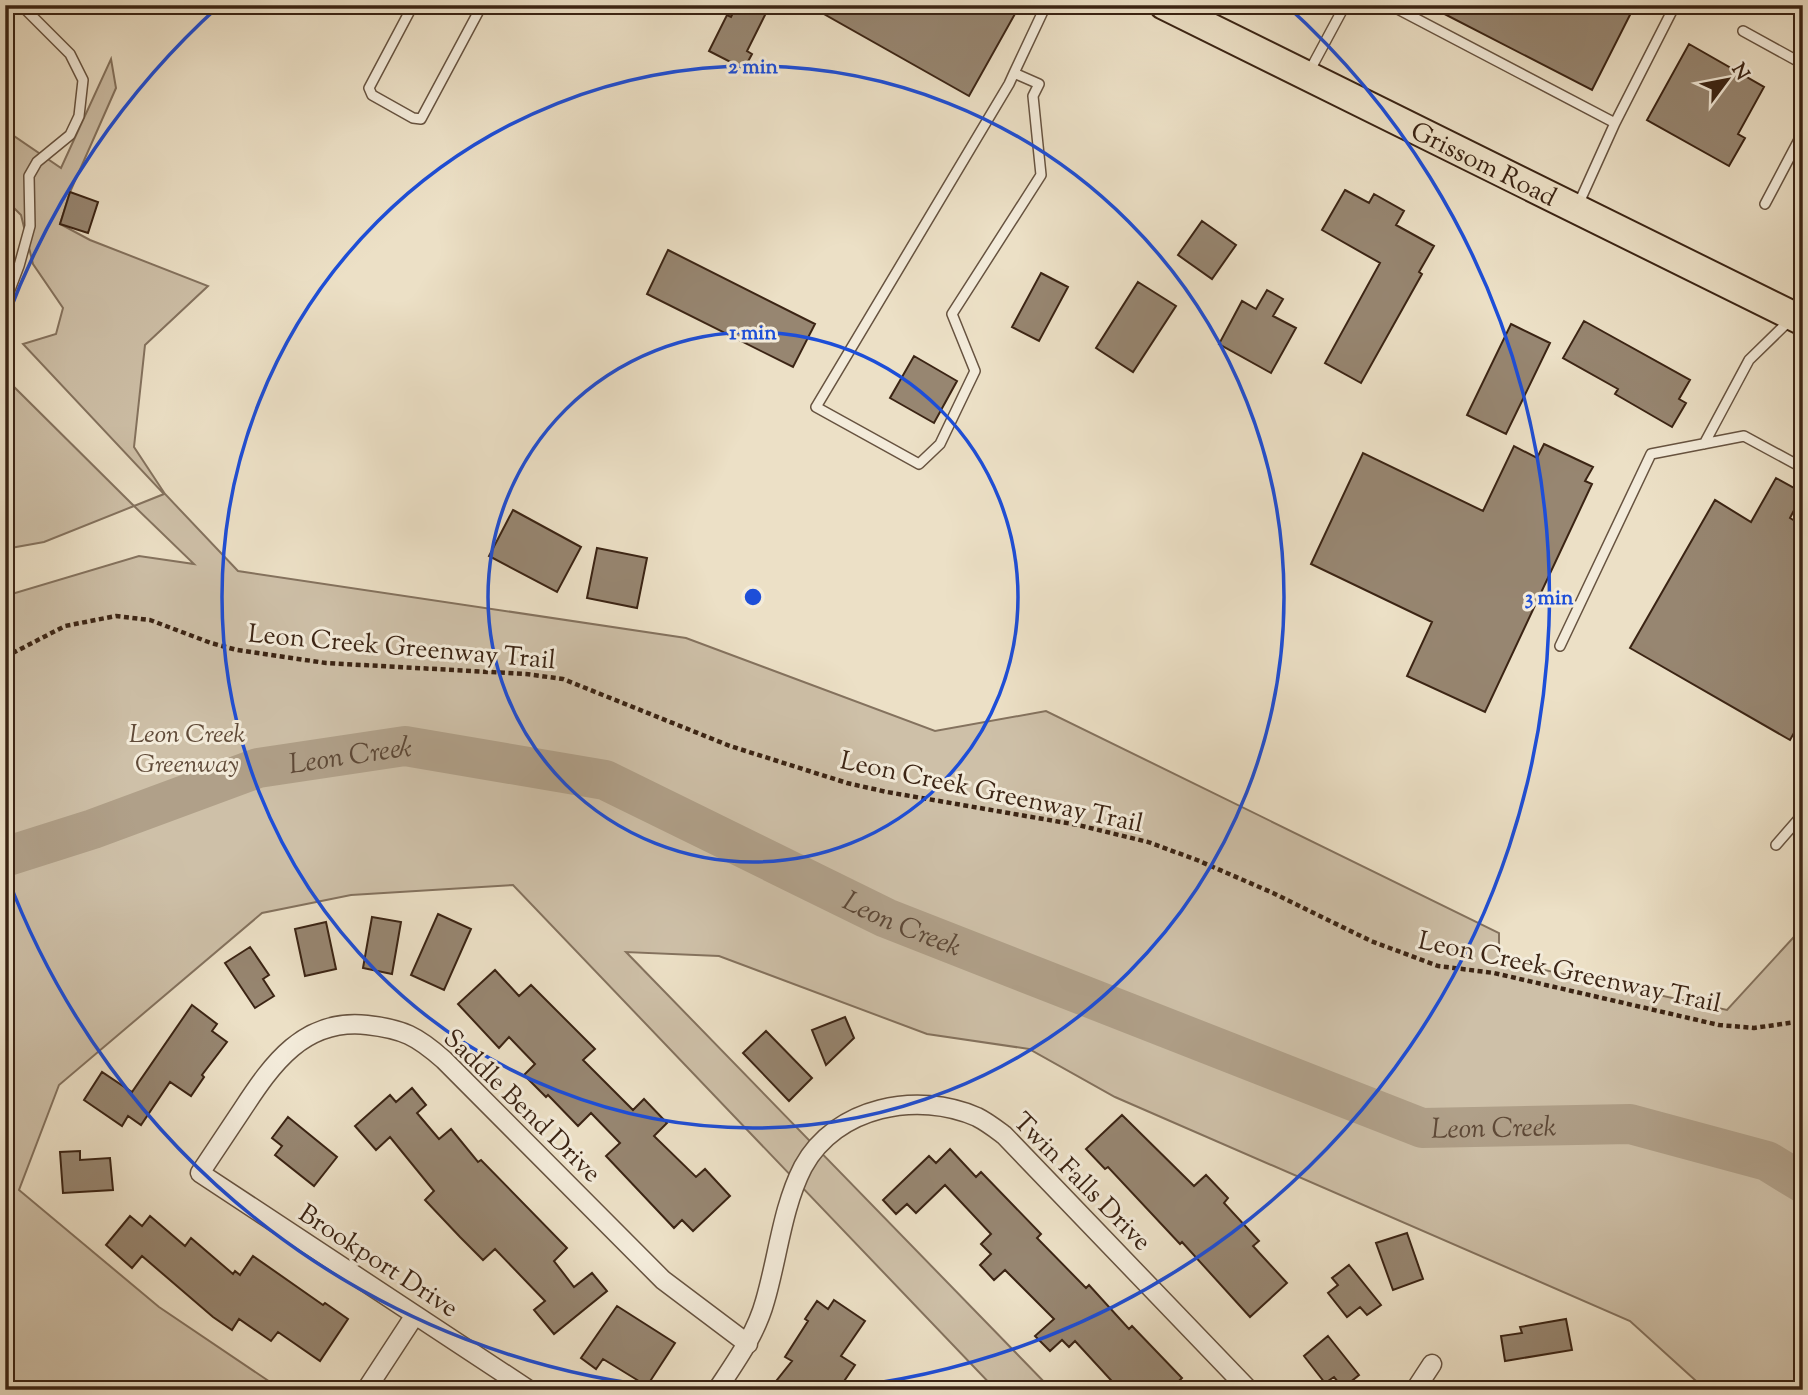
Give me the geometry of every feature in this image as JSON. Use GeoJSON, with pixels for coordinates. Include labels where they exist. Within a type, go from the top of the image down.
{"type":"FeatureCollection","features":[{"type":"Feature","properties":{"kind":"main road","name":"Grissom Road"},"geometry":{"type":"LineString","coordinates":[[1164,5],[1798,318]]}},
{"type":"Feature","properties":{"kind":"street","name":"Saddle Bend Drive"},"geometry":{"type":"LineString","coordinates":[[200,1173],[266,1073],[282,1054],[325,1029],[342,1024],[394,1028],[413,1036],[444,1060],[663,1280],[748,1343]]}},
{"type":"Feature","properties":{"kind":"street","name":"Twin Falls Drive"},"geometry":{"type":"LineString","coordinates":[[718,1390],[748,1343],[765,1303],[795,1185],[805,1165],[816,1150],[842,1127],[873,1111],[907,1104],[956,1110],[980,1118],[1004,1135],[1250,1390]]}},
{"type":"Feature","properties":{"kind":"street","name":"Brookport Drive"},"geometry":{"type":"LineString","coordinates":[[200,1173],[529,1390]]}},
{"type":"Feature","properties":{"kind":"street"},"geometry":{"type":"LineString","coordinates":[[366,1390],[415,1315]]}},
{"type":"Feature","properties":{"kind":"street"},"geometry":{"type":"LineString","coordinates":[[1415,1390],[1432,1364]]}},
{"type":"Feature","properties":{"kind":"lane"},"geometry":{"type":"LineString","coordinates":[[5,303],[30,226],[29,176],[37,162],[70,135],[79,116],[83,80],[70,54],[21,5]]}},
{"type":"Feature","properties":{"kind":"lane"},"geometry":{"type":"LineString","coordinates":[[413,5],[369,88],[372,95],[413,118],[421,119],[482,5]]}},
{"type":"Feature","properties":{"kind":"lane"},"geometry":{"type":"LineString","coordinates":[[1014,73],[1039,84],[1033,96],[1041,175],[952,314],[975,370],[940,444],[919,464],[816,407],[1014,73],[1046,5]]}},
{"type":"Feature","properties":{"kind":"lane"},"geometry":{"type":"LineString","coordinates":[[1307,76],[1345,5]]}},
{"type":"Feature","properties":{"kind":"lane"},"geometry":{"type":"LineString","coordinates":[[1390,5],[1615,123]]}},
{"type":"Feature","properties":{"kind":"lane"},"geometry":{"type":"LineString","coordinates":[[1576,210],[1615,123],[1675,5]]}},
{"type":"Feature","properties":{"kind":"lane"},"geometry":{"type":"LineString","coordinates":[[1743,31],[1803,64]]}},
{"type":"Feature","properties":{"kind":"lane"},"geometry":{"type":"LineString","coordinates":[[1765,204],[1803,132]]}},
{"type":"Feature","properties":{"kind":"lane"},"geometry":{"type":"LineString","coordinates":[[1704,444],[1749,360],[1798,318]]}},
{"type":"Feature","properties":{"kind":"lane"},"geometry":{"type":"LineString","coordinates":[[1560,646],[1651,454],[1744,436],[1803,468]]}},
{"type":"Feature","properties":{"kind":"lane"},"geometry":{"type":"LineString","coordinates":[[1776,845],[1803,814]]}},
{"type":"Feature","properties":{"kind":"path","name":"Leon Creek Greenway Trail"},"geometry":{"type":"LineString","coordinates":[[5,657],[65,626],[116,616],[150,620],[237,650],[326,663],[526,674],[563,679],[730,746],[847,783],[1078,825],[1148,842],[1273,893],[1371,941],[1438,966],[1494,973],[1719,1025],[1754,1028],[1803,1021]]}},
{"type":"Feature","properties":{"kind":"green space","name":"Leon Creek Greenway"},"geometry":{"type":"Polygon","coordinates":[[[111,59],[116,88],[70,192],[60,224],[90,240],[208,286],[145,345],[134,447],[165,494],[238,571],[686,638],[935,731],[1046,711],[1499,933],[1499,960],[1727,1010],[1803,927],[1803,1390],[1706,1390],[1630,1321],[1115,1097],[1029,1049],[927,1034],[719,956],[626,952],[1052,1390],[996,1390],[513,885],[351,895],[262,913],[59,1085],[19,1190],[159,1307],[282,1390],[5,1390],[5,596],[139,556],[194,564],[134,506],[164,494],[23,344],[56,334],[63,308],[33,264],[21,215],[5,199],[5,130],[61,168],[111,59]]]}},
{"type":"Feature","properties":{"kind":"green space"},"geometry":{"type":"Polygon","coordinates":[[[5,378],[134,506],[44,542],[5,549],[5,378]]]}},
{"type":"Feature","properties":{"kind":"building"},"geometry":{"type":"Polygon","coordinates":[[[737,5],[770,5],[747,51],[752,54],[744,69],[709,51],[727,15],[731,17],[737,5]]]}},
{"type":"Feature","properties":{"kind":"building"},"geometry":{"type":"Polygon","coordinates":[[[808,5],[1020,5],[969,96],[808,5]]]}},
{"type":"Feature","properties":{"kind":"building"},"geometry":{"type":"Polygon","coordinates":[[[1427,5],[1635,5],[1592,90],[1427,5]]]}},
{"type":"Feature","properties":{"kind":"building"},"geometry":{"type":"Polygon","coordinates":[[[1689,44],[1764,87],[1738,134],[1745,138],[1729,166],[1647,120],[1689,44]]]}},
{"type":"Feature","properties":{"kind":"building"},"geometry":{"type":"Polygon","coordinates":[[[1345,190],[1369,203],[1374,194],[1404,211],[1396,225],[1434,246],[1419,272],[1422,274],[1361,383],[1325,363],[1380,263],[1322,230],[1345,190]]]}},
{"type":"Feature","properties":{"kind":"building"},"geometry":{"type":"Polygon","coordinates":[[[70,192],[98,202],[88,233],[60,224],[70,192]]]}},
{"type":"Feature","properties":{"kind":"building"},"geometry":{"type":"Polygon","coordinates":[[[1202,221],[1236,245],[1212,279],[1178,255],[1202,221]]]}},
{"type":"Feature","properties":{"kind":"building"},"geometry":{"type":"Polygon","coordinates":[[[668,250],[815,324],[793,367],[647,294],[668,250]]]}},
{"type":"Feature","properties":{"kind":"building"},"geometry":{"type":"Polygon","coordinates":[[[1041,273],[1068,287],[1039,341],[1012,327],[1041,273]]]}},
{"type":"Feature","properties":{"kind":"building"},"geometry":{"type":"Polygon","coordinates":[[[1138,282],[1176,306],[1133,372],[1096,348],[1138,282]]]}},
{"type":"Feature","properties":{"kind":"building"},"geometry":{"type":"Polygon","coordinates":[[[1267,290],[1283,299],[1273,316],[1296,328],[1271,373],[1219,344],[1242,301],[1256,309],[1267,290]]]}},
{"type":"Feature","properties":{"kind":"building"},"geometry":{"type":"Polygon","coordinates":[[[1584,321],[1690,380],[1679,399],[1686,403],[1672,427],[1615,394],[1618,389],[1563,358],[1584,321]]]}},
{"type":"Feature","properties":{"kind":"building"},"geometry":{"type":"Polygon","coordinates":[[[1511,324],[1550,343],[1506,434],[1467,415],[1511,324]]]}},
{"type":"Feature","properties":{"kind":"building"},"geometry":{"type":"Polygon","coordinates":[[[914,356],[957,381],[934,423],[890,398],[914,356]]]}},
{"type":"Feature","properties":{"kind":"building"},"geometry":{"type":"Polygon","coordinates":[[[1544,444],[1593,467],[1585,481],[1592,484],[1485,712],[1407,676],[1432,622],[1311,564],[1363,453],[1483,511],[1514,446],[1537,458],[1544,444]]]}},
{"type":"Feature","properties":{"kind":"building"},"geometry":{"type":"Polygon","coordinates":[[[1776,478],[1803,493],[1790,518],[1803,526],[1803,717],[1790,740],[1630,648],[1715,500],[1751,522],[1776,478]]]}},
{"type":"Feature","properties":{"kind":"building"},"geometry":{"type":"Polygon","coordinates":[[[513,510],[581,547],[557,592],[489,556],[513,510]]]}},
{"type":"Feature","properties":{"kind":"building"},"geometry":{"type":"Polygon","coordinates":[[[597,548],[647,558],[637,608],[587,598],[597,548]]]}},
{"type":"Feature","properties":{"kind":"building"},"geometry":{"type":"Polygon","coordinates":[[[438,914],[471,929],[444,990],[411,975],[438,914]]]}},
{"type":"Feature","properties":{"kind":"building"},"geometry":{"type":"Polygon","coordinates":[[[372,917],[401,922],[392,974],[363,968],[372,917]]]}},
{"type":"Feature","properties":{"kind":"building"},"geometry":{"type":"Polygon","coordinates":[[[326,922],[336,969],[305,976],[295,929],[326,922]]]}},
{"type":"Feature","properties":{"kind":"building"},"geometry":{"type":"Polygon","coordinates":[[[250,947],[269,975],[263,979],[274,996],[255,1008],[225,963],[250,947]]]}},
{"type":"Feature","properties":{"kind":"building"},"geometry":{"type":"Polygon","coordinates":[[[495,970],[519,996],[531,985],[595,1049],[583,1060],[633,1110],[644,1099],[667,1123],[654,1136],[696,1177],[705,1169],[730,1196],[693,1231],[682,1220],[674,1228],[606,1156],[620,1143],[591,1113],[578,1126],[524,1075],[535,1064],[509,1037],[499,1048],[458,1004],[495,970]]]}},
{"type":"Feature","properties":{"kind":"building"},"geometry":{"type":"Polygon","coordinates":[[[192,1005],[217,1024],[212,1031],[227,1042],[202,1075],[204,1077],[191,1096],[170,1082],[141,1125],[128,1116],[122,1126],[84,1100],[102,1072],[132,1092],[192,1005]]]}},
{"type":"Feature","properties":{"kind":"building"},"geometry":{"type":"Polygon","coordinates":[[[845,1017],[854,1038],[826,1065],[812,1030],[845,1017]]]}},
{"type":"Feature","properties":{"kind":"building"},"geometry":{"type":"Polygon","coordinates":[[[766,1031],[812,1078],[789,1101],[743,1053],[766,1031]]]}},
{"type":"Feature","properties":{"kind":"building"},"geometry":{"type":"Polygon","coordinates":[[[412,1088],[426,1105],[417,1113],[439,1139],[451,1129],[478,1162],[481,1160],[567,1248],[554,1261],[574,1287],[592,1273],[607,1291],[554,1334],[534,1310],[545,1301],[495,1249],[483,1260],[425,1200],[434,1191],[390,1137],[376,1150],[355,1126],[390,1095],[396,1102],[412,1088]]]}},
{"type":"Feature","properties":{"kind":"building"},"geometry":{"type":"Polygon","coordinates":[[[1122,1115],[1194,1186],[1206,1175],[1228,1198],[1224,1203],[1259,1241],[1253,1246],[1287,1283],[1250,1317],[1182,1242],[1180,1244],[1108,1167],[1105,1169],[1086,1149],[1122,1115]]]}},
{"type":"Feature","properties":{"kind":"building"},"geometry":{"type":"Polygon","coordinates":[[[288,1117],[337,1157],[314,1186],[275,1155],[282,1146],[272,1138],[288,1117]]]}},
{"type":"Feature","properties":{"kind":"building"},"geometry":{"type":"Polygon","coordinates":[[[950,1149],[976,1177],[981,1172],[1041,1234],[1037,1238],[1086,1288],[1089,1285],[1129,1329],[1132,1326],[1182,1378],[1170,1390],[1120,1390],[1075,1341],[1069,1347],[1062,1340],[1050,1351],[1035,1336],[1054,1319],[1005,1270],[994,1280],[980,1265],[991,1254],[981,1244],[991,1234],[945,1185],[916,1213],[907,1204],[896,1214],[883,1200],[929,1156],[936,1163],[950,1149]]]}},
{"type":"Feature","properties":{"kind":"building"},"geometry":{"type":"Polygon","coordinates":[[[80,1151],[80,1160],[110,1158],[113,1190],[63,1193],[60,1152],[80,1151]]]}},
{"type":"Feature","properties":{"kind":"building"},"geometry":{"type":"Polygon","coordinates":[[[130,1216],[142,1226],[150,1216],[185,1246],[191,1238],[233,1274],[235,1271],[240,1275],[253,1256],[323,1305],[325,1303],[348,1319],[320,1361],[278,1332],[271,1341],[239,1319],[232,1330],[142,1256],[132,1268],[106,1245],[130,1216]]]}},
{"type":"Feature","properties":{"kind":"building"},"geometry":{"type":"Polygon","coordinates":[[[1407,1233],[1423,1279],[1393,1290],[1376,1243],[1407,1233]]]}},
{"type":"Feature","properties":{"kind":"building"},"geometry":{"type":"Polygon","coordinates":[[[1349,1265],[1381,1305],[1367,1315],[1360,1307],[1347,1317],[1328,1293],[1338,1285],[1332,1278],[1349,1265]]]}},
{"type":"Feature","properties":{"kind":"building"},"geometry":{"type":"Polygon","coordinates":[[[834,1300],[865,1321],[841,1356],[855,1365],[838,1390],[769,1390],[792,1361],[785,1357],[808,1321],[805,1319],[817,1301],[828,1309],[834,1300]]]}},
{"type":"Feature","properties":{"kind":"building"},"geometry":{"type":"Polygon","coordinates":[[[617,1306],[675,1343],[647,1386],[603,1359],[596,1369],[581,1358],[617,1306]]]}},
{"type":"Feature","properties":{"kind":"building"},"geometry":{"type":"Polygon","coordinates":[[[1566,1319],[1572,1350],[1505,1361],[1501,1336],[1522,1333],[1520,1327],[1566,1319]]]}},
{"type":"Feature","properties":{"kind":"building"},"geometry":{"type":"Polygon","coordinates":[[[1328,1336],[1359,1375],[1343,1388],[1334,1377],[1325,1383],[1304,1356],[1328,1336]]]}},
{"type":"Feature","properties":{"kind":"waterway","name":"Leon Creek"},"geometry":{"type":"LineString","coordinates":[[5,857],[93,829],[258,768],[405,746],[605,780],[886,918],[1422,1128],[1630,1124],[1767,1161],[1803,1183]]}}]}
